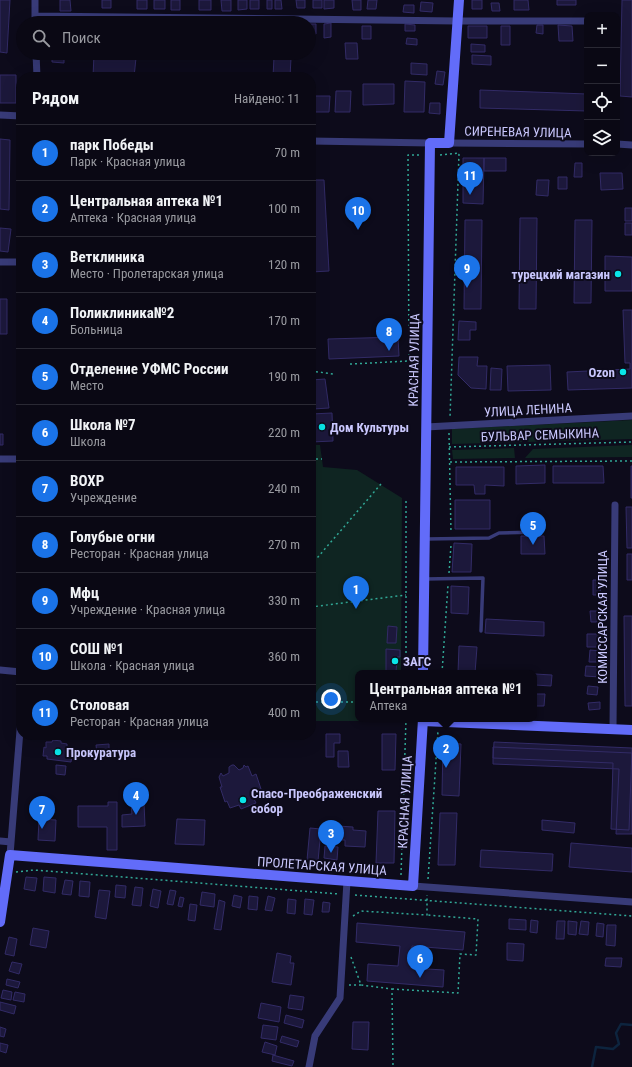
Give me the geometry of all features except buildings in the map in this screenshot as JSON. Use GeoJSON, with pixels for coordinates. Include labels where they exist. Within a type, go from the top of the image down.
{"type":"FeatureCollection","features":[{"type":"Feature","properties":{"kind":"street"},"geometry":{"type":"LineString","coordinates":[[35,0],[35,16]]}},
{"type":"Feature","properties":{"kind":"street"},"geometry":{"type":"LineString","coordinates":[[316,142],[449,143],[459,0]]}},
{"type":"Feature","properties":{"kind":"street"},"geometry":{"type":"LineString","coordinates":[[316,21],[584,21]]}},
{"type":"Feature","properties":{"kind":"street"},"geometry":{"type":"LineString","coordinates":[[36,60],[37,72]]}},
{"type":"Feature","properties":{"kind":"street"},"geometry":{"type":"LineString","coordinates":[[0,115],[16,116]]}},
{"type":"Feature","properties":{"kind":"street","name":"КРАСНАЯ УЛИЦА"},"geometry":{"type":"LineString","coordinates":[[423,670],[430,143]]}},
{"type":"Feature","properties":{"kind":"street","name":"СИРЕНЕВАЯ УЛИЦА"},"geometry":{"type":"LineString","coordinates":[[449,143],[584,144]]}},
{"type":"Feature","properties":{"kind":"street"},"geometry":{"type":"LineString","coordinates":[[620,144],[632,145]]}},
{"type":"Feature","properties":{"kind":"street"},"geometry":{"type":"LineString","coordinates":[[0,262],[16,262]]}},
{"type":"Feature","properties":{"kind":"street","name":"УЛИЦА ЛЕНИНА"},"geometry":{"type":"LineString","coordinates":[[426,427],[632,416]]}},
{"type":"Feature","properties":{"kind":"street"},"geometry":{"type":"LineString","coordinates":[[0,459],[16,459]]}},
{"type":"Feature","properties":{"kind":"street","name":"КОМИССАРСКАЯ УЛИЦА"},"geometry":{"type":"LineString","coordinates":[[613,729],[615,505]]}},
{"type":"Feature","properties":{"kind":"street"},"geometry":{"type":"LineString","coordinates":[[0,670],[16,672]]}},
{"type":"Feature","properties":{"kind":"street","name":"КРАСНАЯ УЛИЦА"},"geometry":{"type":"LineString","coordinates":[[413,886],[423,722]]}},
{"type":"Feature","properties":{"kind":"street"},"geometry":{"type":"LineString","coordinates":[[438,722],[632,730]]}},
{"type":"Feature","properties":{"kind":"street"},"geometry":{"type":"LineString","coordinates":[[0,922],[10,855],[19,740]]}},
{"type":"Feature","properties":{"kind":"street"},"geometry":{"type":"LineString","coordinates":[[0,841],[11,842]]}},
{"type":"Feature","properties":{"kind":"street","name":"ПРОЛЕТАРСКАЯ УЛИЦА"},"geometry":{"type":"LineString","coordinates":[[10,855],[632,902]]}},
{"type":"Feature","properties":{"kind":"street"},"geometry":{"type":"LineString","coordinates":[[309,1067],[315,1036],[340,998],[347,881]]}},
{"type":"Feature","properties":{"kind":"lane"},"geometry":{"type":"LineString","coordinates":[[425,539],[489,538],[499,533],[539,532]]}},
{"type":"Feature","properties":{"kind":"lane"},"geometry":{"type":"LineString","coordinates":[[424,579],[483,578],[481,631]]}},
{"type":"Feature","properties":{"kind":"path"},"geometry":{"type":"LineString","coordinates":[[409,376],[408,155],[459,153],[449,426],[452,538],[442,670]]}},
{"type":"Feature","properties":{"kind":"path"},"geometry":{"type":"LineString","coordinates":[[350,364],[409,361]]}},
{"type":"Feature","properties":{"kind":"path"},"geometry":{"type":"LineString","coordinates":[[316,372],[333,374]]}},
{"type":"Feature","properties":{"kind":"path","name":"БУЛЬВАР СЕМЫКИНА"},"geometry":{"type":"LineString","coordinates":[[449,447],[632,442]]}},
{"type":"Feature","properties":{"kind":"path"},"geometry":{"type":"LineString","coordinates":[[316,459],[322,459]]}},
{"type":"Feature","properties":{"kind":"path"},"geometry":{"type":"LineString","coordinates":[[450,462],[632,461]]}},
{"type":"Feature","properties":{"kind":"path"},"geometry":{"type":"LineString","coordinates":[[316,559],[380,484]]}},
{"type":"Feature","properties":{"kind":"path"},"geometry":{"type":"LineString","coordinates":[[406,498],[406,670]]}},
{"type":"Feature","properties":{"kind":"path"},"geometry":{"type":"LineString","coordinates":[[316,606],[406,595]]}},
{"type":"Feature","properties":{"kind":"path"},"geometry":{"type":"LineString","coordinates":[[316,702],[355,702]]}},
{"type":"Feature","properties":{"kind":"path"},"geometry":{"type":"LineString","coordinates":[[401,885],[406,722]]}},
{"type":"Feature","properties":{"kind":"path"},"geometry":{"type":"LineString","coordinates":[[427,887],[438,722]]}},
{"type":"Feature","properties":{"kind":"path"},"geometry":{"type":"LineString","coordinates":[[7,873],[34,870],[632,916]]}},
{"type":"Feature","properties":{"kind":"path"},"geometry":{"type":"LineString","coordinates":[[427,900],[427,915]]}},
{"type":"Feature","properties":{"kind":"path"},"geometry":{"type":"LineString","coordinates":[[341,984],[458,993],[460,954],[476,955],[478,919],[361,911],[345,922]]}},
{"type":"Feature","properties":{"kind":"path"},"geometry":{"type":"LineString","coordinates":[[344,938],[361,985]]}},
{"type":"Feature","properties":{"kind":"path"},"geometry":{"type":"LineString","coordinates":[[392,989],[393,1067]]}},
{"type":"Feature","properties":{"kind":"green space"},"geometry":{"type":"Polygon","coordinates":[[[632,420],[632,439],[452,444],[452,429],[632,420]]]}},
{"type":"Feature","properties":{"kind":"green space"},"geometry":{"type":"Polygon","coordinates":[[[316,445],[320,445],[323,467],[357,470],[402,498],[401,670],[355,670],[355,721],[316,721],[316,445]]]}},
{"type":"Feature","properties":{"kind":"green space"},"geometry":{"type":"Polygon","coordinates":[[[632,445],[632,457],[525,458],[533,449],[632,445]]]}},
{"type":"Feature","properties":{"kind":"green space"},"geometry":{"type":"Polygon","coordinates":[[[514,448],[515,458],[453,459],[452,450],[514,448]]]}},
{"type":"Feature","properties":{"kind":"waterway"},"geometry":{"type":"LineString","coordinates":[[592,1067],[596,1047],[613,1049],[619,1044],[616,1033],[621,1024],[632,1025]]}},
{"type":"Feature","properties":{"kind":"place","name":"Столовая"},"geometry":{"type":"Point","coordinates":[470,195]}},
{"type":"Feature","properties":{"kind":"place","name":"СОШ №1"},"geometry":{"type":"Point","coordinates":[358,230]}},
{"type":"Feature","properties":{"kind":"place","name":"турецкий магазин"},"geometry":{"type":"Point","coordinates":[618,274]}},
{"type":"Feature","properties":{"kind":"place","name":"Мфц"},"geometry":{"type":"Point","coordinates":[467,288]}},
{"type":"Feature","properties":{"kind":"place","name":"Голубые огни"},"geometry":{"type":"Point","coordinates":[389,351]}},
{"type":"Feature","properties":{"kind":"place","name":"Ozon"},"geometry":{"type":"Point","coordinates":[623,372]}},
{"type":"Feature","properties":{"kind":"place","name":"Дом Культуры"},"geometry":{"type":"Point","coordinates":[322,427]}},
{"type":"Feature","properties":{"kind":"place","name":"Отделение УФМС России"},"geometry":{"type":"Point","coordinates":[533,545]}},
{"type":"Feature","properties":{"kind":"place","name":"парк Победы"},"geometry":{"type":"Point","coordinates":[356,609]}},
{"type":"Feature","properties":{"kind":"place","name":"ЗАГС"},"geometry":{"type":"Point","coordinates":[395,661]}},
{"type":"Feature","properties":{"kind":"place","name":"Прокуратура"},"geometry":{"type":"Point","coordinates":[58,752]}},
{"type":"Feature","properties":{"kind":"place","name":"Центральная аптека №1"},"geometry":{"type":"Point","coordinates":[446,768]}},
{"type":"Feature","properties":{"kind":"place","name":"Спасо-Преображенский собор"},"geometry":{"type":"Point","coordinates":[243,800]}},
{"type":"Feature","properties":{"kind":"place","name":"Поликлиника№2"},"geometry":{"type":"Point","coordinates":[136,815]}},
{"type":"Feature","properties":{"kind":"place","name":"ВОХР"},"geometry":{"type":"Point","coordinates":[42,829]}},
{"type":"Feature","properties":{"kind":"place","name":"Ветклиника"},"geometry":{"type":"Point","coordinates":[331,853]}},
{"type":"Feature","properties":{"kind":"place","name":"Школа №7"},"geometry":{"type":"Point","coordinates":[420,978]}}]}
